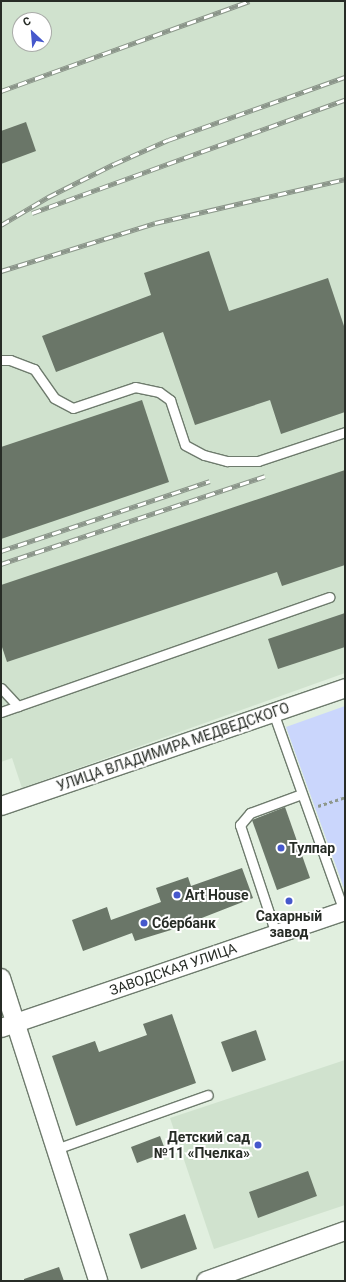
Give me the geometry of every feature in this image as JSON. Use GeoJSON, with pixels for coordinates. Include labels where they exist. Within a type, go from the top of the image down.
{"type":"FeatureCollection","features":[{"type":"Feature","properties":{"kind":"street","name":"УЛИЦА ВЛАДИМИРА МЕДВЕДСКОГО"},"geometry":{"type":"LineString","coordinates":[[1,806],[345,688]]}},
{"type":"Feature","properties":{"kind":"street","name":"ЗАВОДСКАЯ УЛИЦА"},"geometry":{"type":"LineString","coordinates":[[8,1025],[344,911]]}},
{"type":"Feature","properties":{"kind":"street"},"geometry":{"type":"LineString","coordinates":[[1,978],[8,1025],[56,1149],[98,1281]]}},
{"type":"Feature","properties":{"kind":"street"},"geometry":{"type":"LineString","coordinates":[[206,1281],[345,1231]]}},
{"type":"Feature","properties":{"kind":"lane"},"geometry":{"type":"LineString","coordinates":[[1,360],[10,360],[34,370],[54,398],[73,408],[135,387],[159,392],[170,400],[185,445],[204,455],[227,461],[258,461],[345,432]]}},
{"type":"Feature","properties":{"kind":"lane"},"geometry":{"type":"LineString","coordinates":[[1,712],[329,597]]}},
{"type":"Feature","properties":{"kind":"lane"},"geometry":{"type":"LineString","coordinates":[[1,688],[18,706]]}},
{"type":"Feature","properties":{"kind":"lane"},"geometry":{"type":"LineString","coordinates":[[273,712],[344,911]]}},
{"type":"Feature","properties":{"kind":"lane"},"geometry":{"type":"LineString","coordinates":[[276,934],[240,825],[250,813],[302,794]]}},
{"type":"Feature","properties":{"kind":"lane"},"geometry":{"type":"LineString","coordinates":[[56,1149],[208,1095]]}},
{"type":"Feature","properties":{"kind":"path"},"geometry":{"type":"LineString","coordinates":[[308,810],[345,796]]}},
{"type":"Feature","properties":{"kind":"shaded area"},"geometry":{"type":"Polygon","coordinates":[[[1,1],[345,1],[345,673],[22,788],[12,758],[1,762],[1,1]]]}},
{"type":"Feature","properties":{"kind":"shaded area"},"geometry":{"type":"Polygon","coordinates":[[[345,706],[345,891],[286,727],[345,706]]]}},
{"type":"Feature","properties":{"kind":"shaded area","name":"Детский сад №11 «Пчелка»"},"geometry":{"type":"Polygon","coordinates":[[[345,1060],[345,1205],[214,1249],[170,1118],[345,1060]]]}},
{"type":"Feature","properties":{"kind":"building"},"geometry":{"type":"Polygon","coordinates":[[[26,122],[36,151],[1,164],[1,131],[26,122]]]}},
{"type":"Feature","properties":{"kind":"building"},"geometry":{"type":"Polygon","coordinates":[[[209,251],[229,311],[328,278],[345,329],[345,412],[281,434],[270,400],[195,425],[163,332],[56,372],[42,336],[151,295],[144,273],[209,251]]]}},
{"type":"Feature","properties":{"kind":"building"},"geometry":{"type":"Polygon","coordinates":[[[142,400],[169,482],[1,539],[1,447],[142,400]]]}},
{"type":"Feature","properties":{"kind":"building"},"geometry":{"type":"Polygon","coordinates":[[[345,470],[345,565],[282,586],[277,572],[7,662],[1,644],[1,585],[345,470]]]}},
{"type":"Feature","properties":{"kind":"building"},"geometry":{"type":"Polygon","coordinates":[[[345,613],[345,647],[278,669],[268,639],[345,613]]]}},
{"type":"Feature","properties":{"kind":"building","name":"Тулпар"},"geometry":{"type":"Polygon","coordinates":[[[285,807],[310,878],[277,890],[252,820],[285,807]]]}},
{"type":"Feature","properties":{"kind":"building"},"geometry":{"type":"Polygon","coordinates":[[[242,868],[253,898],[171,930],[135,941],[132,933],[83,951],[72,920],[107,907],[111,920],[161,902],[156,888],[188,877],[191,886],[242,868]]]}},
{"type":"Feature","properties":{"kind":"building"},"geometry":{"type":"Polygon","coordinates":[[[172,1014],[196,1083],[76,1126],[52,1056],[95,1041],[99,1052],[147,1035],[143,1024],[172,1014]]]}},
{"type":"Feature","properties":{"kind":"building"},"geometry":{"type":"Polygon","coordinates":[[[256,1030],[266,1060],[232,1072],[221,1042],[256,1030]]]}},
{"type":"Feature","properties":{"kind":"building"},"geometry":{"type":"Polygon","coordinates":[[[160,1136],[166,1152],[137,1163],[131,1147],[160,1136]]]}},
{"type":"Feature","properties":{"kind":"building"},"geometry":{"type":"Polygon","coordinates":[[[308,1171],[317,1196],[258,1218],[249,1192],[308,1171]]]}},
{"type":"Feature","properties":{"kind":"building"},"geometry":{"type":"Polygon","coordinates":[[[185,1214],[197,1249],[141,1269],[129,1234],[185,1214]]]}},
{"type":"Feature","properties":{"kind":"building"},"geometry":{"type":"Polygon","coordinates":[[[59,1267],[64,1281],[24,1281],[24,1279],[59,1267]]]}},
{"type":"Feature","properties":{"kind":"railway"},"geometry":{"type":"LineString","coordinates":[[1,91],[249,1]]}},
{"type":"Feature","properties":{"kind":"railway"},"geometry":{"type":"LineString","coordinates":[[1,225],[48,197],[114,164],[168,140],[345,77]]}},
{"type":"Feature","properties":{"kind":"railway"},"geometry":{"type":"LineString","coordinates":[[32,213],[345,100]]}},
{"type":"Feature","properties":{"kind":"railway"},"geometry":{"type":"LineString","coordinates":[[1,271],[155,223],[345,179]]}},
{"type":"Feature","properties":{"kind":"railway"},"geometry":{"type":"LineString","coordinates":[[1,564],[265,476]]}},
{"type":"Feature","properties":{"kind":"railway"},"geometry":{"type":"LineString","coordinates":[[1,551],[210,481]]}},
{"type":"Feature","properties":{"kind":"place","name":"Тулпар"},"geometry":{"type":"Point","coordinates":[281,848]}},
{"type":"Feature","properties":{"kind":"place","name":"Art House"},"geometry":{"type":"Point","coordinates":[177,895]}},
{"type":"Feature","properties":{"kind":"place","name":"Сахарный завод"},"geometry":{"type":"Point","coordinates":[289,901]}},
{"type":"Feature","properties":{"kind":"place","name":"Сбербанк"},"geometry":{"type":"Point","coordinates":[144,923]}},
{"type":"Feature","properties":{"kind":"place","name":"Детский сад №11 «Пчелка»"},"geometry":{"type":"Point","coordinates":[258,1145]}}]}
